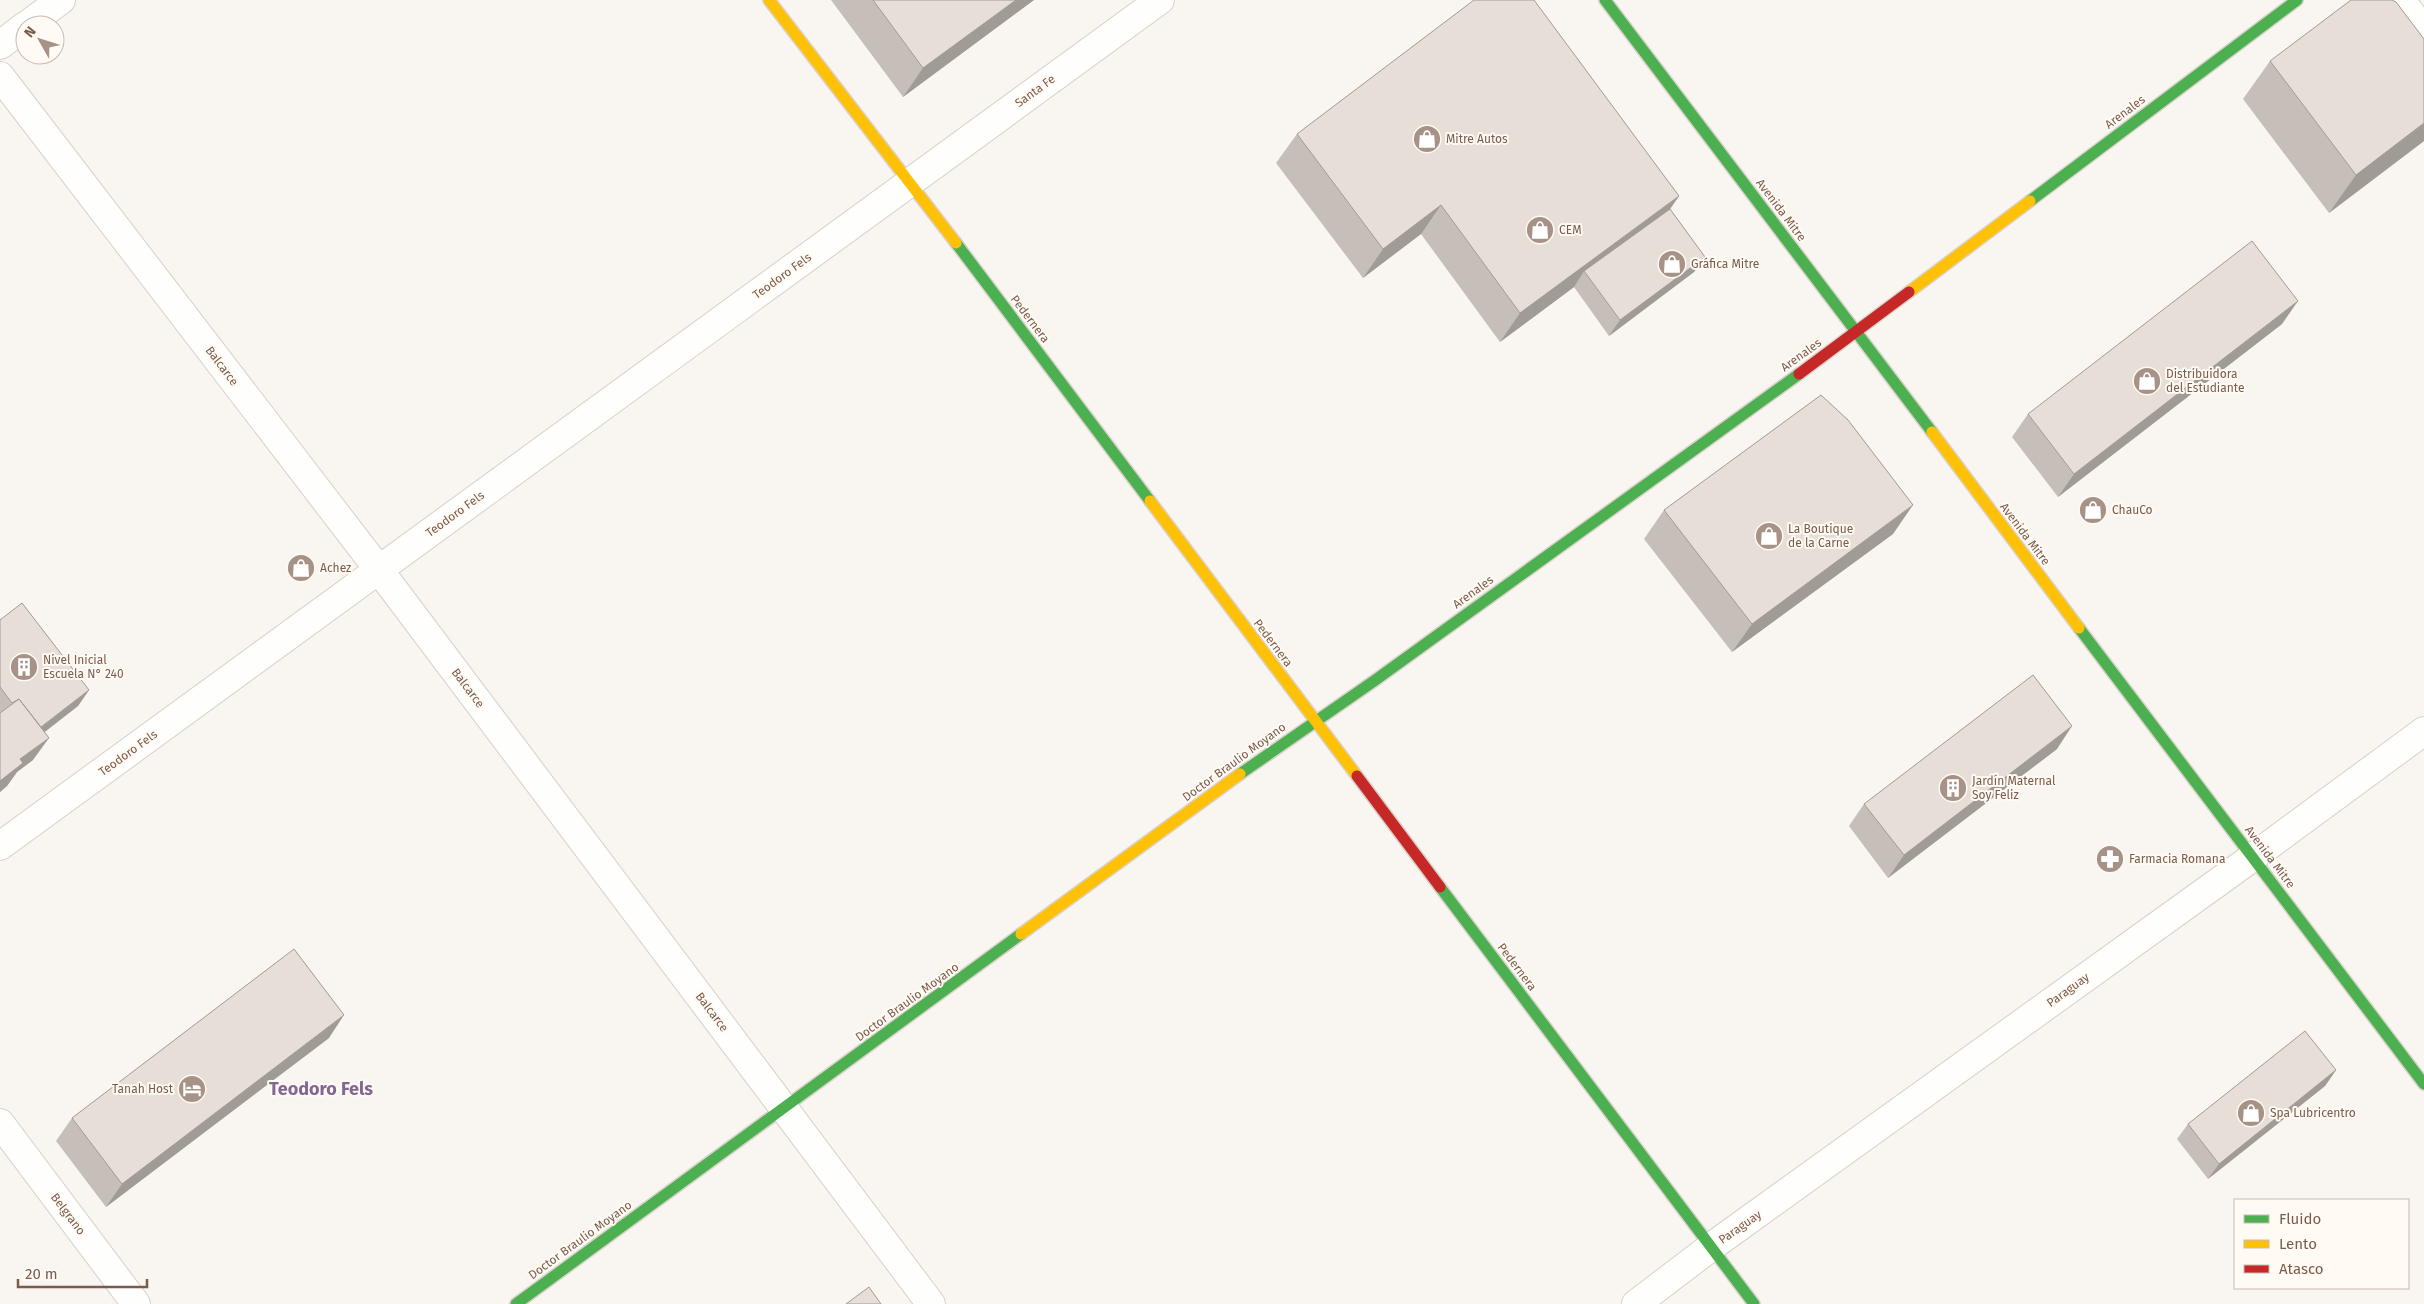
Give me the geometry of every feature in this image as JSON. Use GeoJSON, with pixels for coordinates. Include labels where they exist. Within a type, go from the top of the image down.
{"type":"FeatureCollection","features":[{"type":"Feature","properties":{"kind":"street"},"geometry":{"type":"LineString","coordinates":[[41,15],[61,0]]}},
{"type":"Feature","properties":{"kind":"street","name":"Pedernera"},"geometry":{"type":"LineString","coordinates":[[769,0],[910,182],[1754,1304]]}},
{"type":"Feature","properties":{"kind":"street","name":"Santa Fe"},"geometry":{"type":"LineString","coordinates":[[910,182],[1160,0]]}},
{"type":"Feature","properties":{"kind":"street","name":"Avenida Mitre"},"geometry":{"type":"LineString","coordinates":[[1605,0],[2424,1084]]}},
{"type":"Feature","properties":{"kind":"street","name":"Arenales"},"geometry":{"type":"LineString","coordinates":[[1315,722],[1856,332],[2297,0]]}},
{"type":"Feature","properties":{"kind":"street"},"geometry":{"type":"LineString","coordinates":[[2401,0],[2424,31]]}},
{"type":"Feature","properties":{"kind":"street"},"geometry":{"type":"LineString","coordinates":[[0,44],[15,34]]}},
{"type":"Feature","properties":{"kind":"street","name":"Balcarce"},"geometry":{"type":"LineString","coordinates":[[0,76],[378,570],[931,1304]]}},
{"type":"Feature","properties":{"kind":"street","name":"Teodoro Fels"},"geometry":{"type":"LineString","coordinates":[[0,846],[910,182]]}},
{"type":"Feature","properties":{"kind":"street","name":"Doctor Braulio Moyano"},"geometry":{"type":"LineString","coordinates":[[516,1304],[785,1109],[1256,762],[1315,722]]}},
{"type":"Feature","properties":{"kind":"street","name":"Paraguay"},"geometry":{"type":"LineString","coordinates":[[1636,1304],[1711,1247],[2253,857],[2424,731]]}},
{"type":"Feature","properties":{"kind":"street","name":"Belgrano"},"geometry":{"type":"LineString","coordinates":[[0,1124],[136,1304]]}},
{"type":"Feature","properties":{"kind":"building"},"geometry":{"type":"Polygon","coordinates":[[[873,0],[1016,0],[923,68],[873,0]]]}},
{"type":"Feature","properties":{"kind":"building"},"geometry":{"type":"Polygon","coordinates":[[[1474,0],[1534,0],[1679,196],[1520,313],[1441,205],[1383,249],[1297,134],[1474,0]]]}},
{"type":"Feature","properties":{"kind":"building"},"geometry":{"type":"Polygon","coordinates":[[[2351,0],[2392,0],[2396,2],[2424,39],[2424,123],[2356,175],[2270,61],[2351,0]]]}},
{"type":"Feature","properties":{"kind":"building"},"geometry":{"type":"Polygon","coordinates":[[[1670,209],[1705,257],[1620,320],[1584,271],[1670,209]]]}},
{"type":"Feature","properties":{"kind":"building","name":"Distribuidora del Estudiante"},"geometry":{"type":"Polygon","coordinates":[[[2252,241],[2298,301],[2074,474],[2028,414],[2252,241]]]}},
{"type":"Feature","properties":{"kind":"building","name":"La Boutique de la Carne"},"geometry":{"type":"Polygon","coordinates":[[[1821,395],[1848,420],[1913,505],[1752,624],[1664,510],[1821,395]]]}},
{"type":"Feature","properties":{"kind":"building","name":"Nivel Inicial Escuela N° 240"},"geometry":{"type":"Polygon","coordinates":[[[22,603],[89,690],[41,727],[19,699],[12,703],[0,687],[0,620],[22,603]]]}},
{"type":"Feature","properties":{"kind":"building","name":"Jardín Maternal Soy Feliz"},"geometry":{"type":"Polygon","coordinates":[[[2033,675],[2072,726],[1904,855],[1864,804],[2033,675]]]}},
{"type":"Feature","properties":{"kind":"building"},"geometry":{"type":"Polygon","coordinates":[[[19,699],[49,738],[20,759],[23,763],[0,781],[0,713],[19,699]]]}},
{"type":"Feature","properties":{"kind":"building","name":"Tanah Host"},"geometry":{"type":"Polygon","coordinates":[[[294,949],[344,1015],[122,1184],[72,1118],[294,949]]]}},
{"type":"Feature","properties":{"kind":"building","name":"Spa Lubricentro"},"geometry":{"type":"Polygon","coordinates":[[[2305,1031],[2336,1070],[2219,1164],[2188,1124],[2305,1031]]]}},
{"type":"Feature","properties":{"kind":"building"},"geometry":{"type":"Polygon","coordinates":[[[869,1287],[881,1304],[846,1304],[869,1287]]]}},
{"type":"Feature","properties":{"kind":"traffic: fast"},"geometry":{"type":"LineString","coordinates":[[1605,0],[1932,432]]}},
{"type":"Feature","properties":{"kind":"traffic: fast"},"geometry":{"type":"LineString","coordinates":[[2030,201],[2297,0]]}},
{"type":"Feature","properties":{"kind":"traffic: fast"},"geometry":{"type":"LineString","coordinates":[[956,243],[1150,501]]}},
{"type":"Feature","properties":{"kind":"traffic: fast"},"geometry":{"type":"LineString","coordinates":[[1240,774],[1374,681],[1799,374]]}},
{"type":"Feature","properties":{"kind":"traffic: fast"},"geometry":{"type":"LineString","coordinates":[[2079,628],[2424,1084]]}},
{"type":"Feature","properties":{"kind":"traffic: fast"},"geometry":{"type":"LineString","coordinates":[[1440,887],[1754,1304]]}},
{"type":"Feature","properties":{"kind":"traffic: fast"},"geometry":{"type":"LineString","coordinates":[[516,1304],[1021,934]]}},
{"type":"Feature","properties":{"kind":"traffic: slow"},"geometry":{"type":"LineString","coordinates":[[769,0],[956,243]]}},
{"type":"Feature","properties":{"kind":"traffic: slow"},"geometry":{"type":"LineString","coordinates":[[1909,292],[2030,201]]}},
{"type":"Feature","properties":{"kind":"traffic: slow"},"geometry":{"type":"LineString","coordinates":[[1932,432],[2079,628]]}},
{"type":"Feature","properties":{"kind":"traffic: slow"},"geometry":{"type":"LineString","coordinates":[[1150,501],[1357,776]]}},
{"type":"Feature","properties":{"kind":"traffic: slow"},"geometry":{"type":"LineString","coordinates":[[1021,934],[1240,774]]}},
{"type":"Feature","properties":{"kind":"traffic: jam"},"geometry":{"type":"LineString","coordinates":[[1799,374],[1909,292]]}},
{"type":"Feature","properties":{"kind":"traffic: jam"},"geometry":{"type":"LineString","coordinates":[[1357,776],[1440,887]]}},
{"type":"Feature","properties":{"kind":"place","name":"Mitre Autos"},"geometry":{"type":"Point","coordinates":[1427,139]}},
{"type":"Feature","properties":{"kind":"place","name":"CEM"},"geometry":{"type":"Point","coordinates":[1540,230]}},
{"type":"Feature","properties":{"kind":"place","name":"Gráfica Mitre"},"geometry":{"type":"Point","coordinates":[1672,264]}},
{"type":"Feature","properties":{"kind":"place","name":"Distribuidora del Estudiante"},"geometry":{"type":"Point","coordinates":[2147,381]}},
{"type":"Feature","properties":{"kind":"place","name":"ChauCo"},"geometry":{"type":"Point","coordinates":[2093,510]}},
{"type":"Feature","properties":{"kind":"place","name":"La Boutique de la Carne"},"geometry":{"type":"Point","coordinates":[1769,536]}},
{"type":"Feature","properties":{"kind":"place","name":"Achez"},"geometry":{"type":"Point","coordinates":[301,568]}},
{"type":"Feature","properties":{"kind":"place","name":"Nivel Inicial Escuela N° 240"},"geometry":{"type":"Point","coordinates":[24,667]}},
{"type":"Feature","properties":{"kind":"place","name":"Jardín Maternal Soy Feliz"},"geometry":{"type":"Point","coordinates":[1953,788]}},
{"type":"Feature","properties":{"kind":"place","name":"Farmacia Romana"},"geometry":{"type":"Point","coordinates":[2110,859]}},
{"type":"Feature","properties":{"kind":"place","name":"Tanah Host"},"geometry":{"type":"Point","coordinates":[192,1089]}},
{"type":"Feature","properties":{"kind":"place","name":"Spa Lubricentro"},"geometry":{"type":"Point","coordinates":[2251,1113]}},
{"type":"Feature","properties":{"kind":"district","name":"Teodoro Fels"},"geometry":{"type":"Point","coordinates":[321,1089]}}]}
